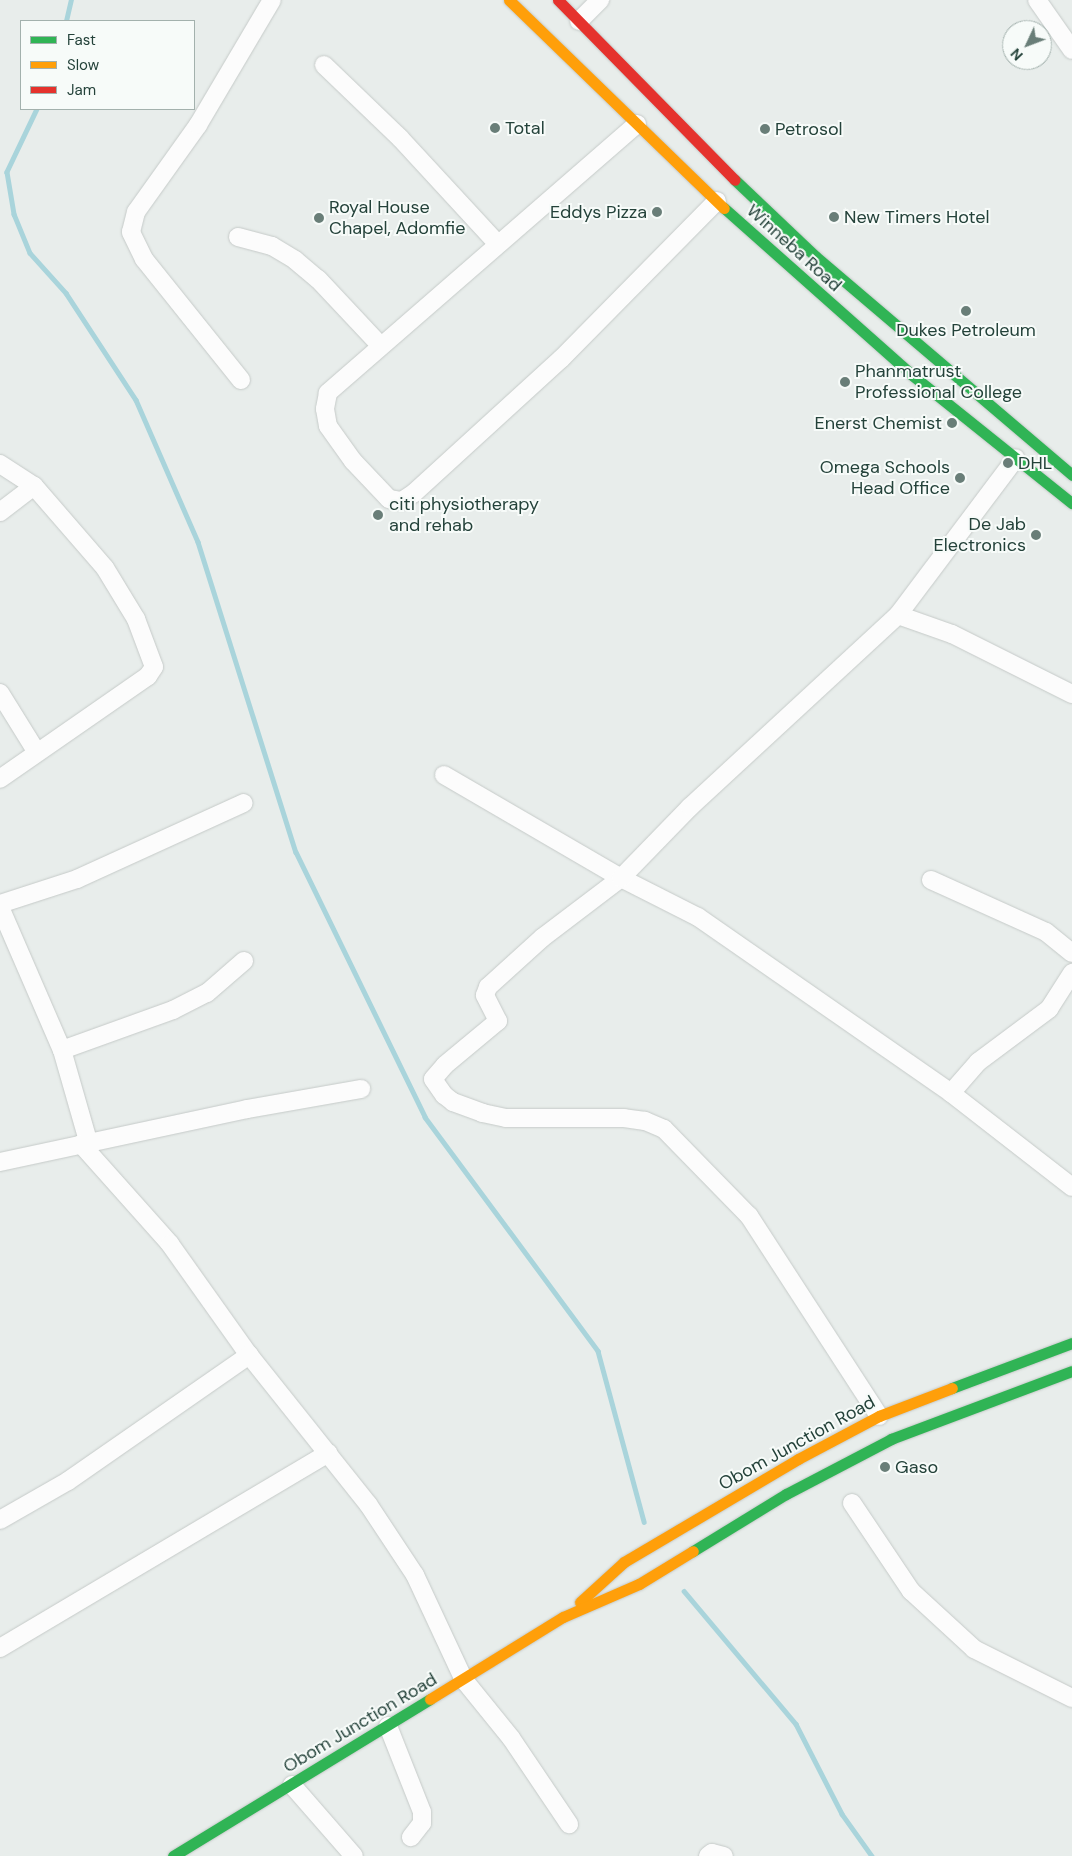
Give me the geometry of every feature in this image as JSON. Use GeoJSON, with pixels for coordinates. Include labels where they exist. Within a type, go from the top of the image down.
{"type":"FeatureCollection","features":[{"type":"Feature","properties":{"kind":"main road","name":"Winneba Road"},"geometry":{"type":"LineString","coordinates":[[509,0],[717,201],[912,375],[1072,503]]}},
{"type":"Feature","properties":{"kind":"main road","name":"Winneba Road"},"geometry":{"type":"LineString","coordinates":[[558,0],[708,154],[815,256],[1072,475]]}},
{"type":"Feature","properties":{"kind":"main road","name":"Obom Junction Road"},"geometry":{"type":"LineString","coordinates":[[563,1617],[624,1562],[798,1459],[879,1416],[1072,1343]]}},
{"type":"Feature","properties":{"kind":"main road","name":"Obom Junction Road"},"geometry":{"type":"LineString","coordinates":[[173,1856],[464,1680],[563,1617],[638,1584],[786,1494],[891,1439],[1072,1371]]}},
{"type":"Feature","properties":{"kind":"street"},"geometry":{"type":"LineString","coordinates":[[241,380],[144,259],[131,232],[136,212],[198,124],[272,0]]}},
{"type":"Feature","properties":{"kind":"street"},"geometry":{"type":"LineString","coordinates":[[579,21],[600,0]]}},
{"type":"Feature","properties":{"kind":"street"},"geometry":{"type":"LineString","coordinates":[[1037,0],[1072,50]]}},
{"type":"Feature","properties":{"kind":"street"},"geometry":{"type":"LineString","coordinates":[[324,65],[400,138],[497,243]]}},
{"type":"Feature","properties":{"kind":"street"},"geometry":{"type":"LineString","coordinates":[[637,124],[497,243],[328,393],[325,409],[328,426],[353,461],[389,499],[402,501],[561,359],[717,201]]}},
{"type":"Feature","properties":{"kind":"street"},"geometry":{"type":"LineString","coordinates":[[238,237],[272,246],[295,260],[318,279],[380,345]]}},
{"type":"Feature","properties":{"kind":"street"},"geometry":{"type":"LineString","coordinates":[[879,1416],[749,1216],[664,1129],[645,1121],[624,1118],[506,1118],[466,1109],[444,1095],[433,1079],[437,1072],[498,1021],[485,995],[488,987],[542,938],[621,878],[690,807],[898,615],[1016,458]]}},
{"type":"Feature","properties":{"kind":"street"},"geometry":{"type":"LineString","coordinates":[[0,464],[34,486],[104,568],[136,619],[154,668],[148,676],[36,751],[0,779]]}},
{"type":"Feature","properties":{"kind":"street"},"geometry":{"type":"LineString","coordinates":[[0,512],[34,486]]}},
{"type":"Feature","properties":{"kind":"street"},"geometry":{"type":"LineString","coordinates":[[898,615],[952,634],[1072,694]]}},
{"type":"Feature","properties":{"kind":"street"},"geometry":{"type":"LineString","coordinates":[[0,694],[36,751]]}},
{"type":"Feature","properties":{"kind":"street"},"geometry":{"type":"LineString","coordinates":[[444,775],[621,878],[698,916],[951,1093],[1072,1187]]}},
{"type":"Feature","properties":{"kind":"street"},"geometry":{"type":"LineString","coordinates":[[244,803],[84,876],[0,905],[62,1050],[85,1144],[170,1244],[249,1355],[368,1504],[415,1575],[464,1680],[511,1738],[569,1824]]}},
{"type":"Feature","properties":{"kind":"street"},"geometry":{"type":"LineString","coordinates":[[931,880],[1046,932],[1072,953]]}},
{"type":"Feature","properties":{"kind":"street"},"geometry":{"type":"LineString","coordinates":[[62,1050],[173,1010],[207,993],[244,962]]}},
{"type":"Feature","properties":{"kind":"street"},"geometry":{"type":"LineString","coordinates":[[951,1093],[978,1062],[1049,1009],[1072,973]]}},
{"type":"Feature","properties":{"kind":"street"},"geometry":{"type":"LineString","coordinates":[[0,1162],[247,1109],[361,1089]]}},
{"type":"Feature","properties":{"kind":"street"},"geometry":{"type":"LineString","coordinates":[[0,1520],[68,1481],[249,1355]]}},
{"type":"Feature","properties":{"kind":"street"},"geometry":{"type":"LineString","coordinates":[[0,1648],[328,1453]]}},
{"type":"Feature","properties":{"kind":"street"},"geometry":{"type":"LineString","coordinates":[[852,1503],[912,1591],[974,1649],[1072,1698]]}},
{"type":"Feature","properties":{"kind":"street"},"geometry":{"type":"LineString","coordinates":[[388,1726],[422,1812],[422,1823],[411,1837]]}},
{"type":"Feature","properties":{"kind":"street"},"geometry":{"type":"LineString","coordinates":[[292,1785],[354,1856]]}},
{"type":"Feature","properties":{"kind":"street"},"geometry":{"type":"LineString","coordinates":[[708,1856],[712,1853],[724,1856]]}},
{"type":"Feature","properties":{"kind":"waterway"},"geometry":{"type":"LineString","coordinates":[[66,20],[71,0]]}},
{"type":"Feature","properties":{"kind":"waterway"},"geometry":{"type":"LineString","coordinates":[[37,110],[7,172],[14,214],[30,253],[66,293],[136,400],[198,542],[296,852],[425,1117],[598,1351],[644,1522]]}},
{"type":"Feature","properties":{"kind":"waterway"},"geometry":{"type":"LineString","coordinates":[[684,1591],[796,1724],[842,1814],[872,1856]]}},
{"type":"Feature","properties":{"kind":"traffic: fast"},"geometry":{"type":"LineString","coordinates":[[735,180],[815,256],[1072,475]]}},
{"type":"Feature","properties":{"kind":"traffic: fast"},"geometry":{"type":"LineString","coordinates":[[724,208],[912,375],[1072,503]]}},
{"type":"Feature","properties":{"kind":"traffic: fast"},"geometry":{"type":"LineString","coordinates":[[952,1388],[1072,1343]]}},
{"type":"Feature","properties":{"kind":"traffic: fast"},"geometry":{"type":"LineString","coordinates":[[693,1551],[786,1494],[891,1439],[1072,1371]]}},
{"type":"Feature","properties":{"kind":"traffic: fast"},"geometry":{"type":"LineString","coordinates":[[173,1856],[430,1699]]}},
{"type":"Feature","properties":{"kind":"traffic: slow"},"geometry":{"type":"LineString","coordinates":[[509,0],[724,208]]}},
{"type":"Feature","properties":{"kind":"traffic: slow"},"geometry":{"type":"LineString","coordinates":[[580,1602],[624,1562],[798,1459],[879,1416],[952,1388]]}},
{"type":"Feature","properties":{"kind":"traffic: slow"},"geometry":{"type":"LineString","coordinates":[[430,1699],[563,1617],[639,1584],[693,1551]]}},
{"type":"Feature","properties":{"kind":"traffic: jam"},"geometry":{"type":"LineString","coordinates":[[558,0],[735,180]]}},
{"type":"Feature","properties":{"kind":"place","name":"Total"},"geometry":{"type":"Point","coordinates":[495,128]}},
{"type":"Feature","properties":{"kind":"place","name":"Petrosol"},"geometry":{"type":"Point","coordinates":[765,129]}},
{"type":"Feature","properties":{"kind":"place","name":"Eddys Pizza"},"geometry":{"type":"Point","coordinates":[657,212]}},
{"type":"Feature","properties":{"kind":"place","name":"New Timers Hotel"},"geometry":{"type":"Point","coordinates":[834,217]}},
{"type":"Feature","properties":{"kind":"place","name":"Royal House Chapel, Adomfie"},"geometry":{"type":"Point","coordinates":[319,218]}},
{"type":"Feature","properties":{"kind":"place","name":"Dukes Petroleum"},"geometry":{"type":"Point","coordinates":[966,311]}},
{"type":"Feature","properties":{"kind":"place","name":"Phanmatrust Professional College"},"geometry":{"type":"Point","coordinates":[845,382]}},
{"type":"Feature","properties":{"kind":"place","name":"Enerst Chemist"},"geometry":{"type":"Point","coordinates":[952,423]}},
{"type":"Feature","properties":{"kind":"place","name":"DHL"},"geometry":{"type":"Point","coordinates":[1008,463]}},
{"type":"Feature","properties":{"kind":"place","name":"Omega Schools Head Office"},"geometry":{"type":"Point","coordinates":[960,478]}},
{"type":"Feature","properties":{"kind":"place","name":"citi physiotherapy and rehab"},"geometry":{"type":"Point","coordinates":[378,515]}},
{"type":"Feature","properties":{"kind":"place","name":"De Jab Electronics"},"geometry":{"type":"Point","coordinates":[1036,535]}},
{"type":"Feature","properties":{"kind":"place","name":"Gaso"},"geometry":{"type":"Point","coordinates":[885,1467]}}]}
